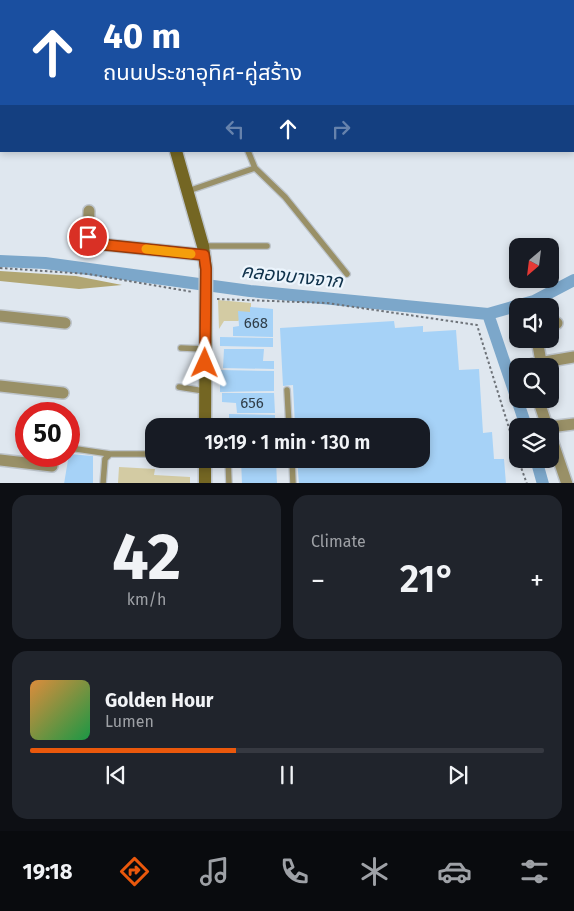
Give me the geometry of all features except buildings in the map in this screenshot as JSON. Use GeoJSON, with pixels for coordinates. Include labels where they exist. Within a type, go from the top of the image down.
{"type":"FeatureCollection","features":[{"type":"Feature","properties":{"kind":"main road"},"geometry":{"type":"LineString","coordinates":[[176,152],[203,250],[206,269],[205,418]]}},
{"type":"Feature","properties":{"kind":"main road"},"geometry":{"type":"LineString","coordinates":[[205,468],[205,483]]}},
{"type":"Feature","properties":{"kind":"street"},"geometry":{"type":"LineString","coordinates":[[89,211],[88,237],[98,244],[203,250]]}},
{"type":"Feature","properties":{"kind":"street"},"geometry":{"type":"LineString","coordinates":[[0,316],[65,323]]}},
{"type":"Feature","properties":{"kind":"street"},"geometry":{"type":"LineString","coordinates":[[559,360],[574,357]]}},
{"type":"Feature","properties":{"kind":"street"},"geometry":{"type":"LineString","coordinates":[[0,386],[63,393]]}},
{"type":"Feature","properties":{"kind":"street"},"geometry":{"type":"LineString","coordinates":[[559,426],[574,424]]}},
{"type":"Feature","properties":{"kind":"street"},"geometry":{"type":"LineString","coordinates":[[0,460],[15,462]]}},
{"type":"Feature","properties":{"kind":"street"},"geometry":{"type":"LineString","coordinates":[[559,460],[567,483]]}},
{"type":"Feature","properties":{"kind":"lane"},"geometry":{"type":"LineString","coordinates":[[248,152],[255,168],[285,197],[347,274]]}},
{"type":"Feature","properties":{"kind":"lane"},"geometry":{"type":"LineString","coordinates":[[186,192],[255,168]]}},
{"type":"Feature","properties":{"kind":"lane"},"geometry":{"type":"LineString","coordinates":[[203,250],[267,246]]}},
{"type":"Feature","properties":{"kind":"lane"},"geometry":{"type":"LineString","coordinates":[[181,348],[205,349]]}},
{"type":"Feature","properties":{"kind":"lane"},"geometry":{"type":"LineString","coordinates":[[179,387],[204,391]]}},
{"type":"Feature","properties":{"kind":"lane"},"geometry":{"type":"LineString","coordinates":[[287,390],[289,418]]}},
{"type":"Feature","properties":{"kind":"lane"},"geometry":{"type":"LineString","coordinates":[[80,450],[110,454],[145,454]]}},
{"type":"Feature","properties":{"kind":"lane"},"geometry":{"type":"LineString","coordinates":[[103,483],[105,460],[110,454]]}},
{"type":"Feature","properties":{"kind":"lane"},"geometry":{"type":"LineString","coordinates":[[228,468],[229,483]]}},
{"type":"Feature","properties":{"kind":"lane"},"geometry":{"type":"LineString","coordinates":[[292,468],[293,483]]}},
{"type":"Feature","properties":{"kind":"path"},"geometry":{"type":"LineString","coordinates":[[0,268],[88,274],[205,295],[216,299],[327,303],[477,325],[509,429]]}},
{"type":"Feature","properties":{"kind":"path"},"geometry":{"type":"LineString","coordinates":[[521,468],[527,483]]}},
{"type":"Feature","properties":{"kind":"shaded area"},"geometry":{"type":"Polygon","coordinates":[[[0,271],[76,276],[122,285],[79,289],[0,281],[0,271]]]}},
{"type":"Feature","properties":{"kind":"shaded area"},"geometry":{"type":"Polygon","coordinates":[[[218,300],[251,303],[251,313],[238,321],[224,321],[219,329],[218,300]]]}},
{"type":"Feature","properties":{"kind":"shaded area"},"geometry":{"type":"Polygon","coordinates":[[[119,467],[155,469],[154,475],[190,477],[190,483],[118,483],[119,467]]]}},
{"type":"Feature","properties":{"kind":"waterway","name":"คลองบางจาก"},"geometry":{"type":"LineString","coordinates":[[0,261],[45,263],[250,291],[488,314],[534,301],[574,280]]}},
{"type":"Feature","properties":{"kind":"waterway"},"geometry":{"type":"LineString","coordinates":[[488,314],[523,418]]}},
{"type":"Feature","properties":{"kind":"waterway"},"geometry":{"type":"LineString","coordinates":[[539,468],[543,483]]}},
{"type":"Feature","properties":{"kind":"slow traffic"},"geometry":{"type":"LineString","coordinates":[[146,249],[191,254]]}},
{"type":"Feature","properties":{"kind":"route"},"geometry":{"type":"LineString","coordinates":[[88,237],[98,244],[204,255],[206,269],[205,363]]}}]}
